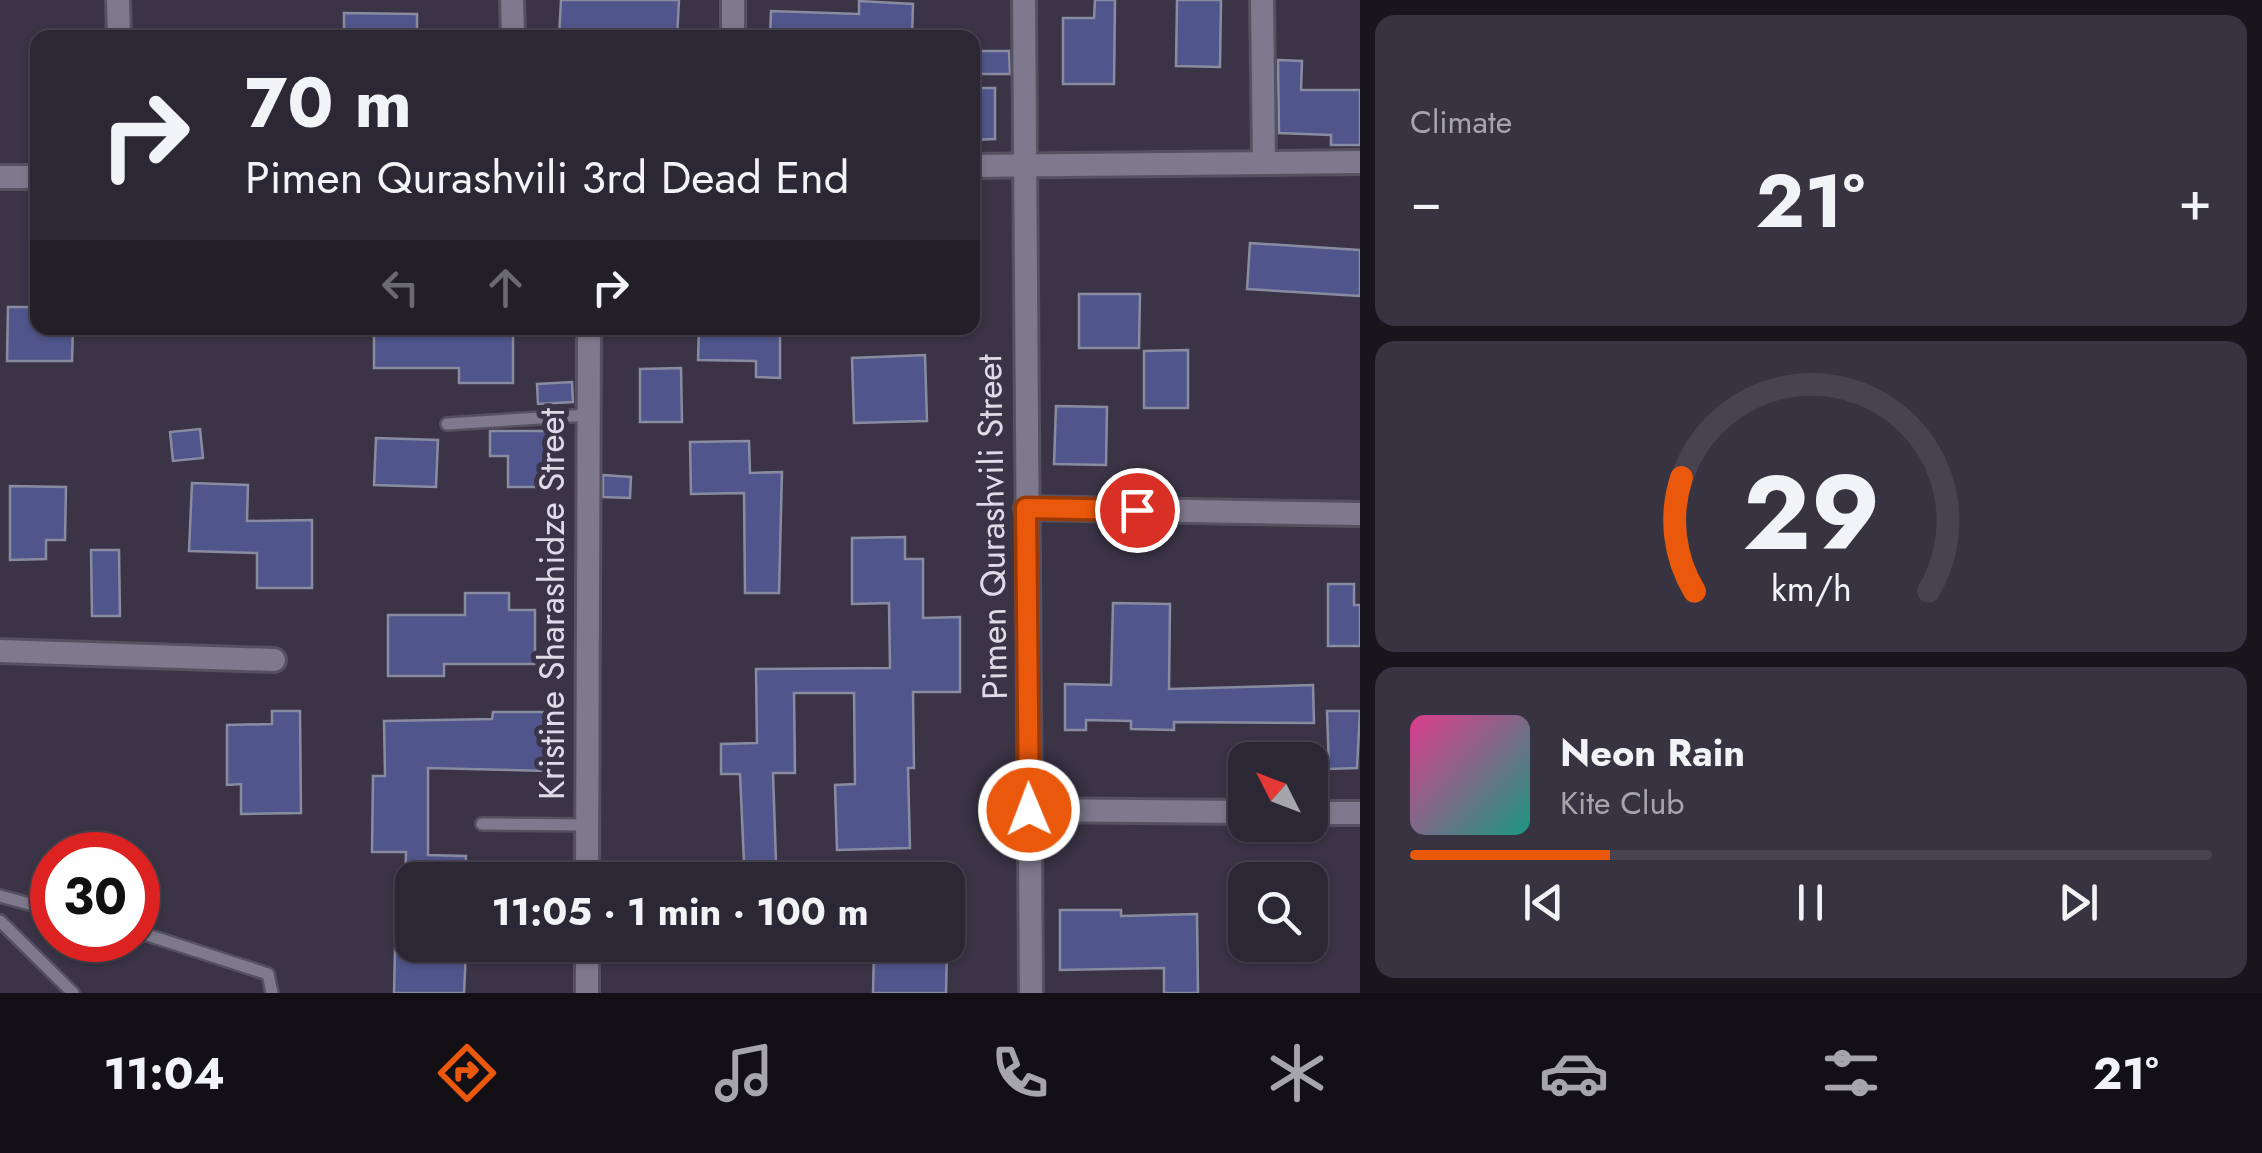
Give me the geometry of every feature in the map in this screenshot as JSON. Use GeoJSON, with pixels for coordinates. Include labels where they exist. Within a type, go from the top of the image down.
{"type":"FeatureCollection","features":[{"type":"Feature","properties":{"kind":"street"},"geometry":{"type":"LineString","coordinates":[[118,0],[118,30]]}},
{"type":"Feature","properties":{"kind":"street"},"geometry":{"type":"LineString","coordinates":[[512,0],[513,30]]}},
{"type":"Feature","properties":{"kind":"street"},"geometry":{"type":"LineString","coordinates":[[733,0],[733,30]]}},
{"type":"Feature","properties":{"kind":"street","name":"Pimen Qurashvili Street"},"geometry":{"type":"LineString","coordinates":[[1024,0],[1030,993]]}},
{"type":"Feature","properties":{"kind":"street"},"geometry":{"type":"LineString","coordinates":[[1262,0],[1264,162]]}},
{"type":"Feature","properties":{"kind":"street"},"geometry":{"type":"LineString","coordinates":[[980,166],[1360,162]]}},
{"type":"Feature","properties":{"kind":"street"},"geometry":{"type":"LineString","coordinates":[[0,177],[30,177]]}},
{"type":"Feature","properties":{"kind":"street","name":"Kristine Sharashidze Street"},"geometry":{"type":"LineString","coordinates":[[586,862],[589,335]]}},
{"type":"Feature","properties":{"kind":"street"},"geometry":{"type":"LineString","coordinates":[[1026,508],[1360,514]]}},
{"type":"Feature","properties":{"kind":"street"},"geometry":{"type":"LineString","coordinates":[[0,651],[274,660]]}},
{"type":"Feature","properties":{"kind":"street"},"geometry":{"type":"LineString","coordinates":[[1029,810],[1228,812]]}},
{"type":"Feature","properties":{"kind":"street"},"geometry":{"type":"LineString","coordinates":[[1328,812],[1360,813]]}},
{"type":"Feature","properties":{"kind":"street"},"geometry":{"type":"LineString","coordinates":[[586,962],[587,993]]}},
{"type":"Feature","properties":{"kind":"lane"},"geometry":{"type":"LineString","coordinates":[[447,424],[588,415]]}},
{"type":"Feature","properties":{"kind":"lane"},"geometry":{"type":"LineString","coordinates":[[482,824],[587,825]]}},
{"type":"Feature","properties":{"kind":"lane"},"geometry":{"type":"LineString","coordinates":[[0,896],[30,904]]}},
{"type":"Feature","properties":{"kind":"lane"},"geometry":{"type":"LineString","coordinates":[[0,921],[73,993]]}},
{"type":"Feature","properties":{"kind":"lane"},"geometry":{"type":"LineString","coordinates":[[160,939],[268,974],[272,993]]}},
{"type":"Feature","properties":{"kind":"building"},"geometry":{"type":"Polygon","coordinates":[[[561,0],[679,0],[677,30],[559,30],[561,0]]]}},
{"type":"Feature","properties":{"kind":"building"},"geometry":{"type":"Polygon","coordinates":[[[1095,0],[1115,0],[1114,84],[1063,84],[1063,18],[1094,18],[1095,0]]]}},
{"type":"Feature","properties":{"kind":"building"},"geometry":{"type":"Polygon","coordinates":[[[1177,0],[1221,0],[1220,67],[1176,66],[1177,0]]]}},
{"type":"Feature","properties":{"kind":"building"},"geometry":{"type":"Polygon","coordinates":[[[859,1],[913,4],[912,30],[770,30],[771,11],[859,14],[859,1]]]}},
{"type":"Feature","properties":{"kind":"building"},"geometry":{"type":"Polygon","coordinates":[[[344,13],[417,14],[417,30],[344,30],[344,13]]]}},
{"type":"Feature","properties":{"kind":"building"},"geometry":{"type":"Polygon","coordinates":[[[980,51],[1009,51],[1010,74],[980,74],[980,51]]]}},
{"type":"Feature","properties":{"kind":"building"},"geometry":{"type":"Polygon","coordinates":[[[1278,60],[1302,61],[1301,90],[1360,90],[1360,145],[1331,145],[1331,135],[1279,133],[1278,60]]]}},
{"type":"Feature","properties":{"kind":"building"},"geometry":{"type":"Polygon","coordinates":[[[980,88],[995,88],[995,139],[980,140],[980,88]]]}},
{"type":"Feature","properties":{"kind":"building"},"geometry":{"type":"Polygon","coordinates":[[[1250,243],[1360,250],[1360,296],[1247,289],[1250,243]]]}},
{"type":"Feature","properties":{"kind":"building"},"geometry":{"type":"Polygon","coordinates":[[[1079,294],[1140,294],[1139,348],[1079,348],[1079,294]]]}},
{"type":"Feature","properties":{"kind":"building"},"geometry":{"type":"Polygon","coordinates":[[[8,307],[30,307],[30,335],[73,335],[72,361],[7,361],[8,307]]]}},
{"type":"Feature","properties":{"kind":"building"},"geometry":{"type":"Polygon","coordinates":[[[374,335],[513,335],[513,383],[459,383],[459,368],[374,368],[374,335]]]}},
{"type":"Feature","properties":{"kind":"building"},"geometry":{"type":"Polygon","coordinates":[[[699,335],[780,335],[780,378],[756,377],[756,361],[698,360],[699,335]]]}},
{"type":"Feature","properties":{"kind":"building"},"geometry":{"type":"Polygon","coordinates":[[[1188,350],[1188,408],[1144,408],[1144,351],[1188,350]]]}},
{"type":"Feature","properties":{"kind":"building"},"geometry":{"type":"Polygon","coordinates":[[[925,355],[927,421],[854,423],[852,358],[925,355]]]}},
{"type":"Feature","properties":{"kind":"building"},"geometry":{"type":"Polygon","coordinates":[[[681,368],[682,422],[640,422],[640,369],[681,368]]]}},
{"type":"Feature","properties":{"kind":"building"},"geometry":{"type":"Polygon","coordinates":[[[572,382],[573,402],[538,404],[537,384],[572,382]]]}},
{"type":"Feature","properties":{"kind":"building"},"geometry":{"type":"Polygon","coordinates":[[[1056,406],[1107,407],[1106,465],[1054,464],[1056,406]]]}},
{"type":"Feature","properties":{"kind":"building"},"geometry":{"type":"Polygon","coordinates":[[[200,429],[203,458],[173,461],[170,432],[200,429]]]}},
{"type":"Feature","properties":{"kind":"building"},"geometry":{"type":"Polygon","coordinates":[[[490,431],[555,431],[555,452],[546,452],[546,487],[508,487],[508,456],[490,456],[490,431]]]}},
{"type":"Feature","properties":{"kind":"building"},"geometry":{"type":"Polygon","coordinates":[[[376,438],[438,440],[436,487],[374,485],[376,438]]]}},
{"type":"Feature","properties":{"kind":"building"},"geometry":{"type":"Polygon","coordinates":[[[749,441],[750,473],[782,472],[779,593],[745,593],[744,493],[691,494],[690,442],[749,441]]]}},
{"type":"Feature","properties":{"kind":"building"},"geometry":{"type":"Polygon","coordinates":[[[603,475],[631,477],[630,498],[603,497],[603,475]]]}},
{"type":"Feature","properties":{"kind":"building"},"geometry":{"type":"Polygon","coordinates":[[[192,483],[248,485],[247,521],[312,520],[312,588],[257,588],[257,553],[189,551],[192,483]]]}},
{"type":"Feature","properties":{"kind":"building"},"geometry":{"type":"Polygon","coordinates":[[[10,486],[66,487],[65,540],[46,540],[46,559],[10,560],[10,486]]]}},
{"type":"Feature","properties":{"kind":"building"},"geometry":{"type":"Polygon","coordinates":[[[905,537],[905,559],[923,559],[923,618],[960,617],[960,692],[913,692],[914,768],[908,768],[910,848],[837,850],[835,785],[855,784],[854,693],[794,693],[795,773],[773,773],[776,862],[744,862],[740,774],[721,774],[721,744],[757,743],[756,669],[890,668],[889,603],[852,604],[852,538],[905,537]]]}},
{"type":"Feature","properties":{"kind":"building"},"geometry":{"type":"Polygon","coordinates":[[[91,550],[119,550],[120,616],[92,616],[91,550]]]}},
{"type":"Feature","properties":{"kind":"building"},"geometry":{"type":"Polygon","coordinates":[[[1328,584],[1354,584],[1354,605],[1360,605],[1360,646],[1328,646],[1328,584]]]}},
{"type":"Feature","properties":{"kind":"building"},"geometry":{"type":"Polygon","coordinates":[[[465,593],[509,593],[509,610],[535,610],[535,664],[444,664],[444,676],[388,676],[388,615],[465,615],[465,593]]]}},
{"type":"Feature","properties":{"kind":"building"},"geometry":{"type":"Polygon","coordinates":[[[1113,603],[1170,604],[1169,689],[1313,685],[1314,723],[1174,722],[1174,730],[1131,729],[1131,721],[1086,720],[1086,730],[1065,730],[1065,684],[1111,685],[1113,603]]]}},
{"type":"Feature","properties":{"kind":"building"},"geometry":{"type":"Polygon","coordinates":[[[272,711],[300,711],[301,813],[241,814],[241,784],[227,785],[227,725],[272,724],[272,711]]]}},
{"type":"Feature","properties":{"kind":"building"},"geometry":{"type":"Polygon","coordinates":[[[1327,711],[1360,711],[1357,768],[1329,769],[1327,711]]]}},
{"type":"Feature","properties":{"kind":"building"},"geometry":{"type":"Polygon","coordinates":[[[493,712],[550,712],[549,771],[428,768],[428,855],[466,856],[466,862],[406,862],[406,852],[372,852],[373,776],[385,776],[384,721],[492,719],[493,712]]]}},
{"type":"Feature","properties":{"kind":"building"},"geometry":{"type":"Polygon","coordinates":[[[1060,910],[1121,910],[1121,916],[1197,914],[1198,993],[1164,993],[1164,968],[1060,970],[1060,910]]]}},
{"type":"Feature","properties":{"kind":"building"},"geometry":{"type":"Polygon","coordinates":[[[395,948],[395,962],[465,962],[464,993],[394,993],[395,948]]]}},
{"type":"Feature","properties":{"kind":"building"},"geometry":{"type":"Polygon","coordinates":[[[874,962],[947,962],[946,993],[873,993],[874,962]]]}},
{"type":"Feature","properties":{"kind":"route"},"geometry":{"type":"LineString","coordinates":[[1029,810],[1026,508],[1137,510]]}}]}
